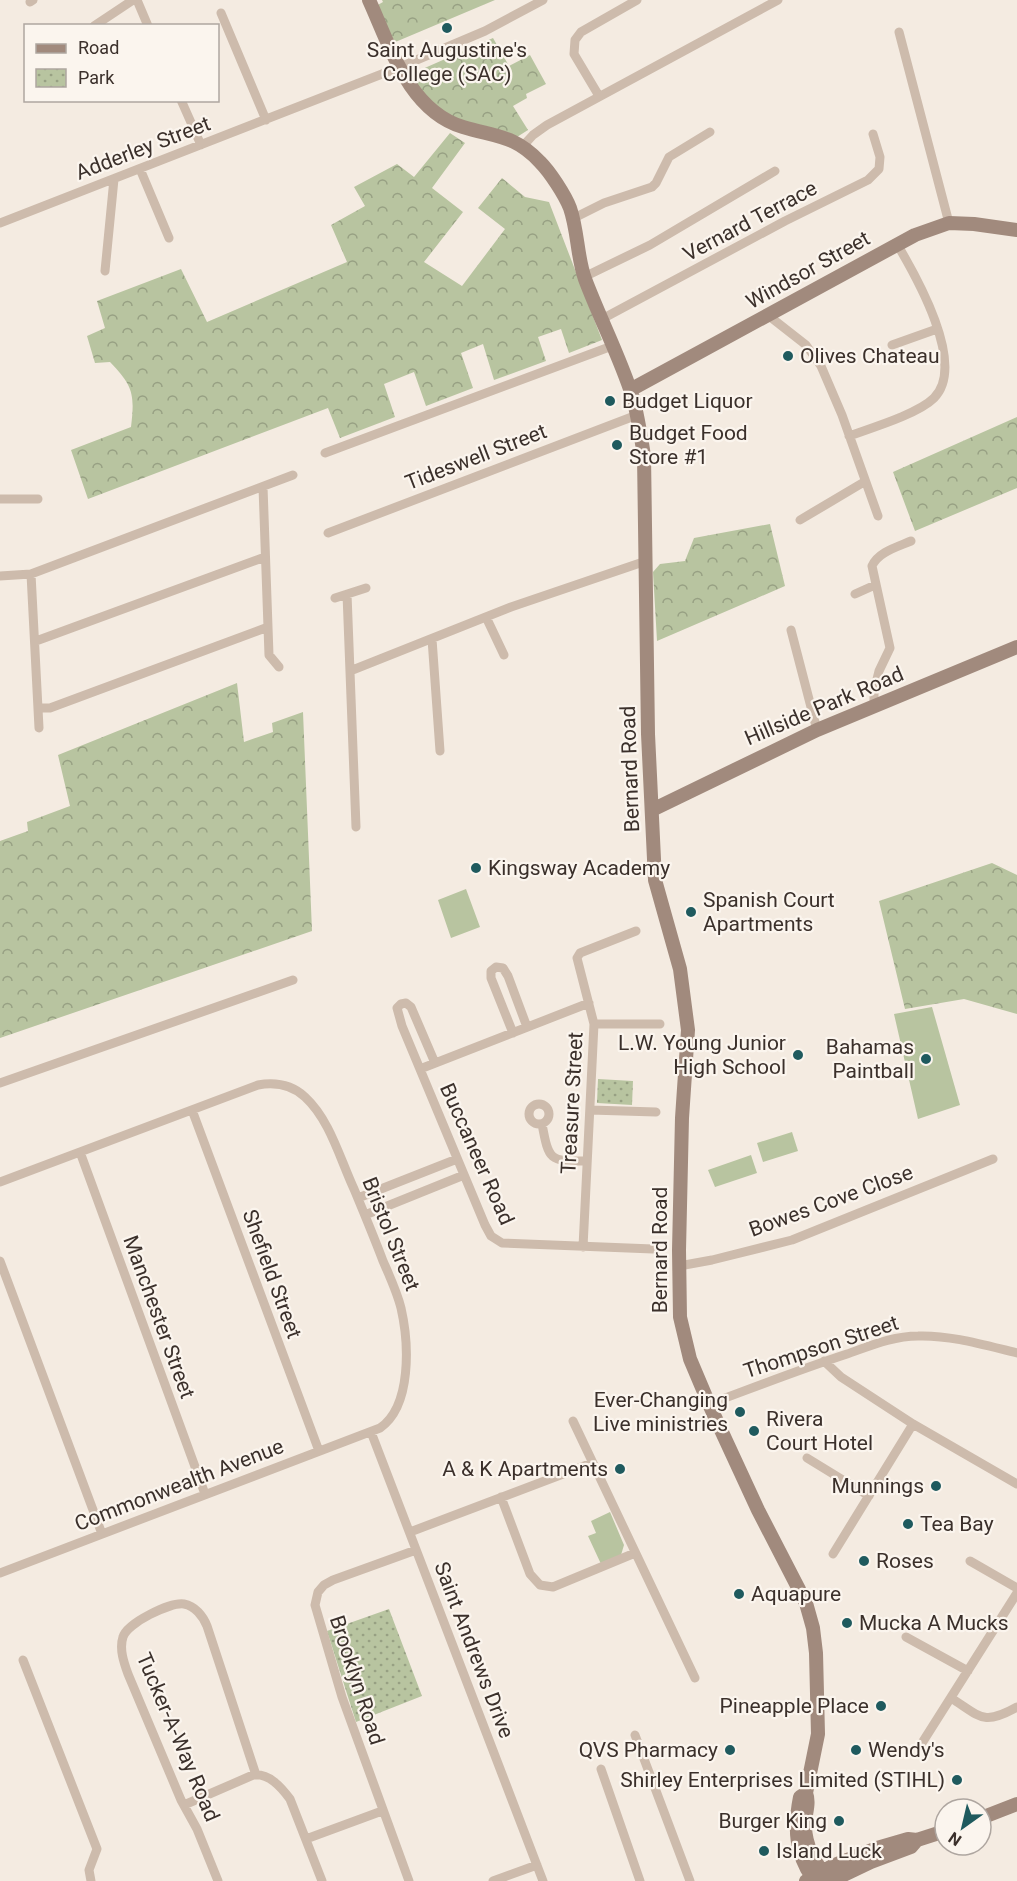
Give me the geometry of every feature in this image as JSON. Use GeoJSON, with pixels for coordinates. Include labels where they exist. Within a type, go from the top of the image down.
{"type":"FeatureCollection","features":[{"type":"Feature","properties":{"kind":"main road","name":"Bernard Road"},"geometry":{"type":"LineString","coordinates":[[369,0],[400,68],[414,92],[428,108],[442,118],[462,127],[507,138],[523,146],[542,163],[570,207],[584,277],[630,390],[637,415],[644,456],[648,734],[655,880],[680,969],[688,1030],[682,1118],[680,1317],[690,1359],[709,1404],[758,1510],[806,1603],[813,1628],[816,1653],[818,1734],[806,1792],[800,1797],[796,1825],[801,1856],[819,1879]]}},
{"type":"Feature","properties":{"kind":"main road","name":"Windsor Street"},"geometry":{"type":"LineString","coordinates":[[630,390],[915,235],[949,224],[974,224],[1017,230]]}},
{"type":"Feature","properties":{"kind":"main road","name":"Hillside Park Road"},"geometry":{"type":"LineString","coordinates":[[652,810],[817,730],[1017,647]]}},
{"type":"Feature","properties":{"kind":"main road"},"geometry":{"type":"LineString","coordinates":[[993,1813],[1017,1804]]}},
{"type":"Feature","properties":{"kind":"main road"},"geometry":{"type":"LineString","coordinates":[[819,1879],[911,1847],[917,1840],[933,1835]]}},
{"type":"Feature","properties":{"kind":"street"},"geometry":{"type":"LineString","coordinates":[[97,24],[135,0],[147,24]]}},
{"type":"Feature","properties":{"kind":"street","name":"Adderley Street"},"geometry":{"type":"LineString","coordinates":[[0,223],[400,68],[485,31],[543,0]]}},
{"type":"Feature","properties":{"kind":"street"},"geometry":{"type":"LineString","coordinates":[[599,96],[574,54],[575,40],[581,32],[637,0]]}},
{"type":"Feature","properties":{"kind":"street"},"geometry":{"type":"LineString","coordinates":[[523,146],[547,125],[778,0]]}},
{"type":"Feature","properties":{"kind":"street"},"geometry":{"type":"LineString","coordinates":[[221,13],[266,120]]}},
{"type":"Feature","properties":{"kind":"street"},"geometry":{"type":"LineString","coordinates":[[899,32],[949,224]]}},
{"type":"Feature","properties":{"kind":"street"},"geometry":{"type":"LineString","coordinates":[[182,102],[201,145]]}},
{"type":"Feature","properties":{"kind":"street"},"geometry":{"type":"LineString","coordinates":[[572,219],[604,203],[652,187],[669,157],[710,132]]}},
{"type":"Feature","properties":{"kind":"street","name":"Vernard Terrace"},"geometry":{"type":"LineString","coordinates":[[602,319],[785,221],[868,180],[879,169],[880,157],[873,134]]}},
{"type":"Feature","properties":{"kind":"street"},"geometry":{"type":"LineString","coordinates":[[140,169],[169,238]]}},
{"type":"Feature","properties":{"kind":"street"},"geometry":{"type":"LineString","coordinates":[[584,277],[650,245],[775,171]]}},
{"type":"Feature","properties":{"kind":"street"},"geometry":{"type":"LineString","coordinates":[[105,271],[114,179]]}},
{"type":"Feature","properties":{"kind":"street"},"geometry":{"type":"LineString","coordinates":[[849,436],[919,408],[939,393],[943,382],[945,365],[937,329],[922,290],[897,244]]}},
{"type":"Feature","properties":{"kind":"street"},"geometry":{"type":"LineString","coordinates":[[769,316],[806,345],[816,356],[830,386],[878,516]]}},
{"type":"Feature","properties":{"kind":"street"},"geometry":{"type":"LineString","coordinates":[[892,345],[937,329]]}},
{"type":"Feature","properties":{"kind":"street"},"geometry":{"type":"LineString","coordinates":[[325,453],[612,346]]}},
{"type":"Feature","properties":{"kind":"street","name":"Tideswell Street"},"geometry":{"type":"LineString","coordinates":[[328,533],[637,415]]}},
{"type":"Feature","properties":{"kind":"street"},"geometry":{"type":"LineString","coordinates":[[0,576],[31,574],[293,475]]}},
{"type":"Feature","properties":{"kind":"street"},"geometry":{"type":"LineString","coordinates":[[800,520],[864,482]]}},
{"type":"Feature","properties":{"kind":"street"},"geometry":{"type":"LineString","coordinates":[[263,487],[269,655],[279,667]]}},
{"type":"Feature","properties":{"kind":"street"},"geometry":{"type":"LineString","coordinates":[[0,499],[38,499]]}},
{"type":"Feature","properties":{"kind":"street"},"geometry":{"type":"LineString","coordinates":[[874,706],[874,691],[879,671],[890,648],[872,566],[874,559],[911,541]]}},
{"type":"Feature","properties":{"kind":"street"},"geometry":{"type":"LineString","coordinates":[[36,642],[265,557]]}},
{"type":"Feature","properties":{"kind":"street"},"geometry":{"type":"LineString","coordinates":[[350,671],[486,617],[646,561]]}},
{"type":"Feature","properties":{"kind":"street"},"geometry":{"type":"LineString","coordinates":[[31,574],[39,728]]}},
{"type":"Feature","properties":{"kind":"street"},"geometry":{"type":"LineString","coordinates":[[855,594],[876,585]]}},
{"type":"Feature","properties":{"kind":"street"},"geometry":{"type":"LineString","coordinates":[[335,598],[366,588]]}},
{"type":"Feature","properties":{"kind":"street"},"geometry":{"type":"LineString","coordinates":[[347,594],[356,827]]}},
{"type":"Feature","properties":{"kind":"street"},"geometry":{"type":"LineString","coordinates":[[486,617],[504,655]]}},
{"type":"Feature","properties":{"kind":"street"},"geometry":{"type":"LineString","coordinates":[[39,708],[50,708],[268,627]]}},
{"type":"Feature","properties":{"kind":"street"},"geometry":{"type":"LineString","coordinates":[[791,630],[817,730]]}},
{"type":"Feature","properties":{"kind":"street"},"geometry":{"type":"LineString","coordinates":[[432,639],[440,751]]}},
{"type":"Feature","properties":{"kind":"street","name":"Treasure Street"},"geometry":{"type":"LineString","coordinates":[[583,1247],[594,1024],[590,1003],[576,961],[578,956],[636,931]]}},
{"type":"Feature","properties":{"kind":"street"},"geometry":{"type":"LineString","coordinates":[[513,1033],[491,978],[491,971],[496,967],[503,968],[527,1027]]}},
{"type":"Feature","properties":{"kind":"street"},"geometry":{"type":"LineString","coordinates":[[0,1083],[293,980]]}},
{"type":"Feature","properties":{"kind":"street","name":"Buccaneer Road"},"geometry":{"type":"LineString","coordinates":[[435,1063],[413,1010],[409,1005],[403,1003],[398,1006],[397,1012],[489,1232],[498,1242],[653,1249]]}},
{"type":"Feature","properties":{"kind":"street"},"geometry":{"type":"LineString","coordinates":[[420,1069],[590,1003]]}},
{"type":"Feature","properties":{"kind":"street"},"geometry":{"type":"LineString","coordinates":[[594,1024],[660,1024]]}},
{"type":"Feature","properties":{"kind":"street","name":"Bristol Street"},"geometry":{"type":"LineString","coordinates":[[192,1110],[258,1085],[270,1083],[284,1085],[297,1091],[309,1101],[326,1125],[399,1301],[405,1330],[405,1379],[400,1401],[388,1421],[371,1432]]}},
{"type":"Feature","properties":{"kind":"street"},"geometry":{"type":"LineString","coordinates":[[0,1182],[192,1110]]}},
{"type":"Feature","properties":{"kind":"street","name":"Shefield Street"},"geometry":{"type":"LineString","coordinates":[[192,1110],[319,1451]]}},
{"type":"Feature","properties":{"kind":"street"},"geometry":{"type":"LineString","coordinates":[[590,1110],[656,1112]]}},
{"type":"Feature","properties":{"kind":"street"},"geometry":{"type":"LineString","coordinates":[[542,1124],[546,1147],[554,1158],[560,1161],[587,1161]]}},
{"type":"Feature","properties":{"kind":"street","name":"Manchester Street"},"geometry":{"type":"LineString","coordinates":[[80,1152],[205,1494]]}},
{"type":"Feature","properties":{"kind":"street"},"geometry":{"type":"LineString","coordinates":[[358,1198],[457,1159]]}},
{"type":"Feature","properties":{"kind":"street","name":"Bowes Cove Close"},"geometry":{"type":"LineString","coordinates":[[679,1266],[792,1240],[993,1160]]}},
{"type":"Feature","properties":{"kind":"street"},"geometry":{"type":"LineString","coordinates":[[365,1215],[464,1175]]}},
{"type":"Feature","properties":{"kind":"street"},"geometry":{"type":"LineString","coordinates":[[0,1261],[102,1534]]}},
{"type":"Feature","properties":{"kind":"street","name":"Thompson Street"},"geometry":{"type":"LineString","coordinates":[[709,1404],[884,1341],[916,1336],[945,1338],[1017,1353]]}},
{"type":"Feature","properties":{"kind":"street"},"geometry":{"type":"LineString","coordinates":[[824,1361],[842,1377],[914,1424],[1017,1484]]}},
{"type":"Feature","properties":{"kind":"street"},"geometry":{"type":"LineString","coordinates":[[573,1421],[695,1678]]}},
{"type":"Feature","properties":{"kind":"street"},"geometry":{"type":"LineString","coordinates":[[833,1554],[914,1424]]}},
{"type":"Feature","properties":{"kind":"street","name":"Commonwealth Avenue"},"geometry":{"type":"LineString","coordinates":[[0,1573],[358,1435],[371,1432]]}},
{"type":"Feature","properties":{"kind":"street","name":"Saint Andrews Drive"},"geometry":{"type":"LineString","coordinates":[[371,1432],[543,1881]]}},
{"type":"Feature","properties":{"kind":"street"},"geometry":{"type":"LineString","coordinates":[[807,1458],[869,1496]]}},
{"type":"Feature","properties":{"kind":"street"},"geometry":{"type":"LineString","coordinates":[[410,1533],[592,1463]]}},
{"type":"Feature","properties":{"kind":"street"},"geometry":{"type":"LineString","coordinates":[[501,1497],[530,1574],[540,1585],[553,1587],[635,1553]]}},
{"type":"Feature","properties":{"kind":"street","name":"Brooklyn Road"},"geometry":{"type":"LineString","coordinates":[[409,1881],[342,1697],[327,1651],[315,1600],[320,1588],[328,1582],[416,1550]]}},
{"type":"Feature","properties":{"kind":"street"},"geometry":{"type":"LineString","coordinates":[[970,1561],[1017,1588]]}},
{"type":"Feature","properties":{"kind":"street"},"geometry":{"type":"LineString","coordinates":[[922,1743],[1017,1593]]}},
{"type":"Feature","properties":{"kind":"street","name":"Tucker-A-Way Road"},"geometry":{"type":"LineString","coordinates":[[218,1881],[125,1664],[122,1647],[124,1634],[131,1625],[140,1619],[180,1604],[192,1608],[201,1615],[207,1626],[256,1775]]}},
{"type":"Feature","properties":{"kind":"street"},"geometry":{"type":"LineString","coordinates":[[906,1637],[968,1671]]}},
{"type":"Feature","properties":{"kind":"street"},"geometry":{"type":"LineString","coordinates":[[23,1660],[97,1849],[88,1870],[91,1881]]}},
{"type":"Feature","properties":{"kind":"street"},"geometry":{"type":"LineString","coordinates":[[951,1698],[988,1719],[1000,1717],[1017,1707]]}},
{"type":"Feature","properties":{"kind":"street"},"geometry":{"type":"LineString","coordinates":[[635,1735],[690,1881]]}},
{"type":"Feature","properties":{"kind":"street"},"geometry":{"type":"LineString","coordinates":[[601,1769],[640,1881]]}},
{"type":"Feature","properties":{"kind":"street"},"geometry":{"type":"LineString","coordinates":[[184,1805],[256,1775],[272,1780],[286,1794],[294,1807],[322,1881]]}},
{"type":"Feature","properties":{"kind":"street"},"geometry":{"type":"LineString","coordinates":[[306,1839],[382,1811]]}},
{"type":"Feature","properties":{"kind":"street"},"geometry":{"type":"LineString","coordinates":[[494,1881],[537,1865]]}},
{"type":"Feature","properties":{"kind":"green space"},"geometry":{"type":"Polygon","coordinates":[[[382,0],[495,0],[393,43],[376,6],[383,2],[382,0]]]}},
{"type":"Feature","properties":{"kind":"green space"},"geometry":{"type":"Polygon","coordinates":[[[493,38],[509,66],[530,55],[546,84],[526,94],[527,98],[513,106],[528,130],[517,137],[446,114],[429,101],[411,74],[493,38]]]}},
{"type":"Feature","properties":{"kind":"green space"},"geometry":{"type":"Polygon","coordinates":[[[450,133],[465,143],[432,188],[463,212],[424,262],[462,286],[505,229],[478,208],[502,178],[525,197],[549,202],[602,340],[569,353],[561,329],[538,337],[546,361],[494,380],[483,344],[461,353],[473,388],[426,406],[414,372],[384,384],[395,417],[340,438],[328,408],[88,499],[71,450],[131,427],[133,406],[131,391],[118,370],[110,362],[95,363],[87,336],[105,328],[97,301],[181,269],[207,322],[347,262],[331,225],[365,206],[354,187],[397,164],[414,177],[450,133]]]}},
{"type":"Feature","properties":{"kind":"green space"},"geometry":{"type":"Polygon","coordinates":[[[1017,417],[1017,488],[915,531],[893,472],[1017,417]]]}},
{"type":"Feature","properties":{"kind":"green space"},"geometry":{"type":"Polygon","coordinates":[[[770,524],[785,586],[657,641],[653,572],[660,564],[685,561],[694,538],[770,524]]]}},
{"type":"Feature","properties":{"kind":"green space"},"geometry":{"type":"Polygon","coordinates":[[[237,683],[244,742],[273,732],[272,723],[303,712],[312,931],[0,1038],[0,841],[28,831],[27,822],[70,806],[58,755],[237,683]]]}},
{"type":"Feature","properties":{"kind":"green space"},"geometry":{"type":"Polygon","coordinates":[[[992,863],[1017,875],[1017,1014],[964,999],[905,1009],[879,901],[992,863]]]}},
{"type":"Feature","properties":{"kind":"green space"},"geometry":{"type":"Polygon","coordinates":[[[466,889],[480,927],[451,938],[438,900],[466,889]]]}},
{"type":"Feature","properties":{"kind":"green space","name":"Bahamas Paintball"},"geometry":{"type":"Polygon","coordinates":[[[932,1007],[960,1105],[918,1119],[894,1014],[932,1007]]]}},
{"type":"Feature","properties":{"kind":"green space"},"geometry":{"type":"Polygon","coordinates":[[[598,1079],[633,1081],[632,1105],[597,1103],[598,1079]]]}},
{"type":"Feature","properties":{"kind":"green space"},"geometry":{"type":"Polygon","coordinates":[[[792,1132],[798,1151],[763,1162],[757,1143],[792,1132]]]}},
{"type":"Feature","properties":{"kind":"green space"},"geometry":{"type":"Polygon","coordinates":[[[751,1155],[757,1173],[715,1187],[708,1170],[751,1155]]]}},
{"type":"Feature","properties":{"kind":"green space"},"geometry":{"type":"Polygon","coordinates":[[[610,1512],[624,1545],[621,1555],[601,1564],[588,1536],[596,1533],[591,1521],[610,1512]]]}},
{"type":"Feature","properties":{"kind":"green space"},"geometry":{"type":"Polygon","coordinates":[[[389,1609],[422,1696],[356,1722],[327,1631],[389,1609]]]}},
{"type":"Feature","properties":{"kind":"place","name":"Saint Augustine's College (SAC)"},"geometry":{"type":"Point","coordinates":[447,28]}},
{"type":"Feature","properties":{"kind":"place","name":"Olives Chateau"},"geometry":{"type":"Point","coordinates":[788,356]}},
{"type":"Feature","properties":{"kind":"place","name":"Budget Liquor"},"geometry":{"type":"Point","coordinates":[610,401]}},
{"type":"Feature","properties":{"kind":"place","name":"Budget Food Store #1"},"geometry":{"type":"Point","coordinates":[617,445]}},
{"type":"Feature","properties":{"kind":"place","name":"Kingsway Academy"},"geometry":{"type":"Point","coordinates":[476,868]}},
{"type":"Feature","properties":{"kind":"place","name":"Spanish Court Apartments"},"geometry":{"type":"Point","coordinates":[691,912]}},
{"type":"Feature","properties":{"kind":"place","name":"L.W. Young Junior High School"},"geometry":{"type":"Point","coordinates":[798,1055]}},
{"type":"Feature","properties":{"kind":"place","name":"Bahamas Paintball"},"geometry":{"type":"Point","coordinates":[926,1059]}},
{"type":"Feature","properties":{"kind":"place","name":"Ever-Changing Live ministries"},"geometry":{"type":"Point","coordinates":[740,1412]}},
{"type":"Feature","properties":{"kind":"place","name":"Rivera Court Hotel"},"geometry":{"type":"Point","coordinates":[754,1431]}},
{"type":"Feature","properties":{"kind":"place","name":"A & K Apartments"},"geometry":{"type":"Point","coordinates":[620,1469]}},
{"type":"Feature","properties":{"kind":"place","name":"Munnings"},"geometry":{"type":"Point","coordinates":[936,1486]}},
{"type":"Feature","properties":{"kind":"place","name":"Tea Bay"},"geometry":{"type":"Point","coordinates":[908,1524]}},
{"type":"Feature","properties":{"kind":"place","name":"Roses"},"geometry":{"type":"Point","coordinates":[864,1561]}},
{"type":"Feature","properties":{"kind":"place","name":"Aquapure"},"geometry":{"type":"Point","coordinates":[739,1594]}},
{"type":"Feature","properties":{"kind":"place","name":"Mucka A Mucks"},"geometry":{"type":"Point","coordinates":[847,1623]}},
{"type":"Feature","properties":{"kind":"place","name":"Pineapple Place"},"geometry":{"type":"Point","coordinates":[881,1706]}},
{"type":"Feature","properties":{"kind":"place","name":"QVS Pharmacy"},"geometry":{"type":"Point","coordinates":[730,1750]}},
{"type":"Feature","properties":{"kind":"place","name":"Wendy's"},"geometry":{"type":"Point","coordinates":[856,1750]}},
{"type":"Feature","properties":{"kind":"place","name":"Shirley Enterprises Limited (STIHL)"},"geometry":{"type":"Point","coordinates":[957,1780]}},
{"type":"Feature","properties":{"kind":"place","name":"Burger King"},"geometry":{"type":"Point","coordinates":[839,1821]}},
{"type":"Feature","properties":{"kind":"place","name":"Island Luck"},"geometry":{"type":"Point","coordinates":[764,1851]}}]}
